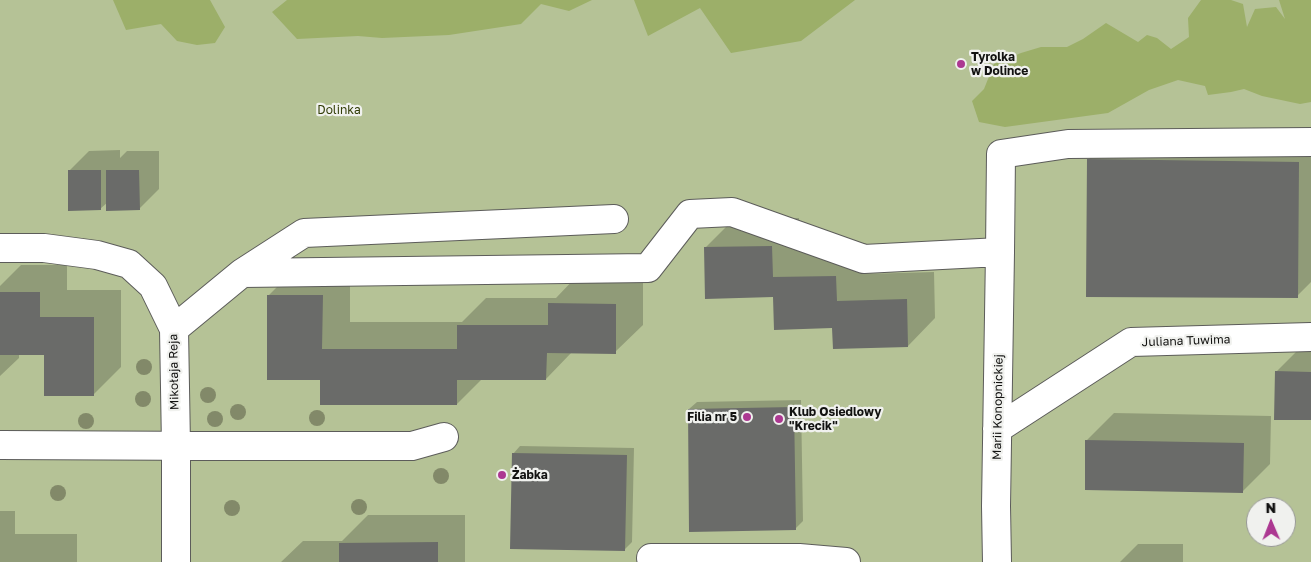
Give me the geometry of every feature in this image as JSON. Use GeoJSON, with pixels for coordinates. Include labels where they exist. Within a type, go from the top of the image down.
{"type":"FeatureCollection","features":[{"type":"Feature","properties":{"kind":"street","name":"Marii Konopnickiej"},"geometry":{"type":"LineString","coordinates":[[997,562],[1001,154],[1068,144],[1311,142]]}},
{"type":"Feature","properties":{"kind":"street"},"geometry":{"type":"LineString","coordinates":[[242,273],[648,268],[690,214],[732,212],[864,259],[1000,252]]}},
{"type":"Feature","properties":{"kind":"street"},"geometry":{"type":"LineString","coordinates":[[174,329],[242,273],[304,233],[614,219]]}},
{"type":"Feature","properties":{"kind":"street","name":"Mikołaja Reja"},"geometry":{"type":"LineString","coordinates":[[0,248],[44,248],[97,255],[129,264],[153,286],[174,329],[176,562]]}},
{"type":"Feature","properties":{"kind":"street","name":"Juliana Tuwima"},"geometry":{"type":"LineString","coordinates":[[997,430],[1131,342],[1311,337]]}},
{"type":"Feature","properties":{"kind":"street"},"geometry":{"type":"LineString","coordinates":[[0,445],[412,446],[444,438]]}},
{"type":"Feature","properties":{"kind":"street"},"geometry":{"type":"LineString","coordinates":[[651,558],[799,558],[846,562]]}},
{"type":"Feature","properties":{"kind":"green space","name":"Dolinka"},"geometry":{"type":"Polygon","coordinates":[[[0,0],[1311,0],[1311,562],[0,562],[0,0]]]}},
{"type":"Feature","properties":{"kind":"green space"},"geometry":{"type":"Polygon","coordinates":[[[113,0],[210,0],[225,27],[215,43],[197,45],[177,41],[161,24],[126,30],[113,0]]]}},
{"type":"Feature","properties":{"kind":"green space"},"geometry":{"type":"Polygon","coordinates":[[[287,0],[592,0],[569,11],[541,4],[521,24],[449,35],[297,39],[272,12],[287,0]]]}},
{"type":"Feature","properties":{"kind":"green space"},"geometry":{"type":"Polygon","coordinates":[[[634,0],[855,0],[801,41],[731,53],[700,8],[648,36],[634,0]]]}},
{"type":"Feature","properties":{"kind":"green space"},"geometry":{"type":"Polygon","coordinates":[[[1201,0],[1231,0],[1243,4],[1247,27],[1255,9],[1276,7],[1285,19],[1279,0],[1311,0],[1311,102],[1300,104],[1262,96],[1244,89],[1208,95],[1205,86],[1178,80],[1149,90],[1108,113],[1005,127],[979,122],[972,101],[984,89],[994,64],[1041,47],[1067,47],[1083,39],[1106,23],[1138,42],[1147,35],[1157,38],[1171,49],[1189,37],[1188,18],[1201,0]]]}},
{"type":"Feature","properties":{"kind":"building"},"geometry":{"type":"Polygon","coordinates":[[[1087,159],[1299,162],[1298,298],[1086,297],[1087,159]]]}},
{"type":"Feature","properties":{"kind":"building"},"geometry":{"type":"Polygon","coordinates":[[[68,170],[101,170],[101,210],[68,211],[68,170]]]}},
{"type":"Feature","properties":{"kind":"building"},"geometry":{"type":"Polygon","coordinates":[[[106,170],[139,170],[140,210],[106,211],[106,170]]]}},
{"type":"Feature","properties":{"kind":"building"},"geometry":{"type":"Polygon","coordinates":[[[772,246],[773,277],[836,276],[837,301],[907,299],[908,347],[833,349],[832,328],[774,330],[773,297],[705,299],[704,247],[772,246]]]}},
{"type":"Feature","properties":{"kind":"building"},"geometry":{"type":"Polygon","coordinates":[[[0,292],[40,292],[40,317],[94,317],[94,396],[44,396],[44,355],[0,355],[0,292]]]}},
{"type":"Feature","properties":{"kind":"building"},"geometry":{"type":"Polygon","coordinates":[[[267,295],[323,295],[322,349],[457,349],[457,325],[548,325],[548,303],[616,304],[616,354],[547,353],[546,380],[457,380],[457,405],[320,405],[320,380],[267,380],[267,295]]]}},
{"type":"Feature","properties":{"kind":"building"},"geometry":{"type":"Polygon","coordinates":[[[1275,371],[1311,372],[1311,420],[1274,420],[1275,371]]]}},
{"type":"Feature","properties":{"kind":"building"},"geometry":{"type":"Polygon","coordinates":[[[794,407],[796,530],[689,532],[688,409],[794,407]]]}},
{"type":"Feature","properties":{"kind":"building"},"geometry":{"type":"Polygon","coordinates":[[[1085,440],[1244,443],[1243,493],[1085,490],[1085,440]]]}},
{"type":"Feature","properties":{"kind":"building"},"geometry":{"type":"Polygon","coordinates":[[[512,453],[627,455],[625,551],[510,549],[512,453]]]}},
{"type":"Feature","properties":{"kind":"building"},"geometry":{"type":"Polygon","coordinates":[[[438,542],[438,562],[339,562],[339,543],[438,542]]]}},
{"type":"Feature","properties":{"kind":"place","name":"Tyrolka w Dolince"},"geometry":{"type":"Point","coordinates":[961,64]}},
{"type":"Feature","properties":{"kind":"place","name":"Filia nr 5"},"geometry":{"type":"Point","coordinates":[747,417]}},
{"type":"Feature","properties":{"kind":"place","name":"Klub Osiedlowy \"Krecik\""},"geometry":{"type":"Point","coordinates":[779,419]}},
{"type":"Feature","properties":{"kind":"place","name":"Żabka"},"geometry":{"type":"Point","coordinates":[502,475]}}]}
